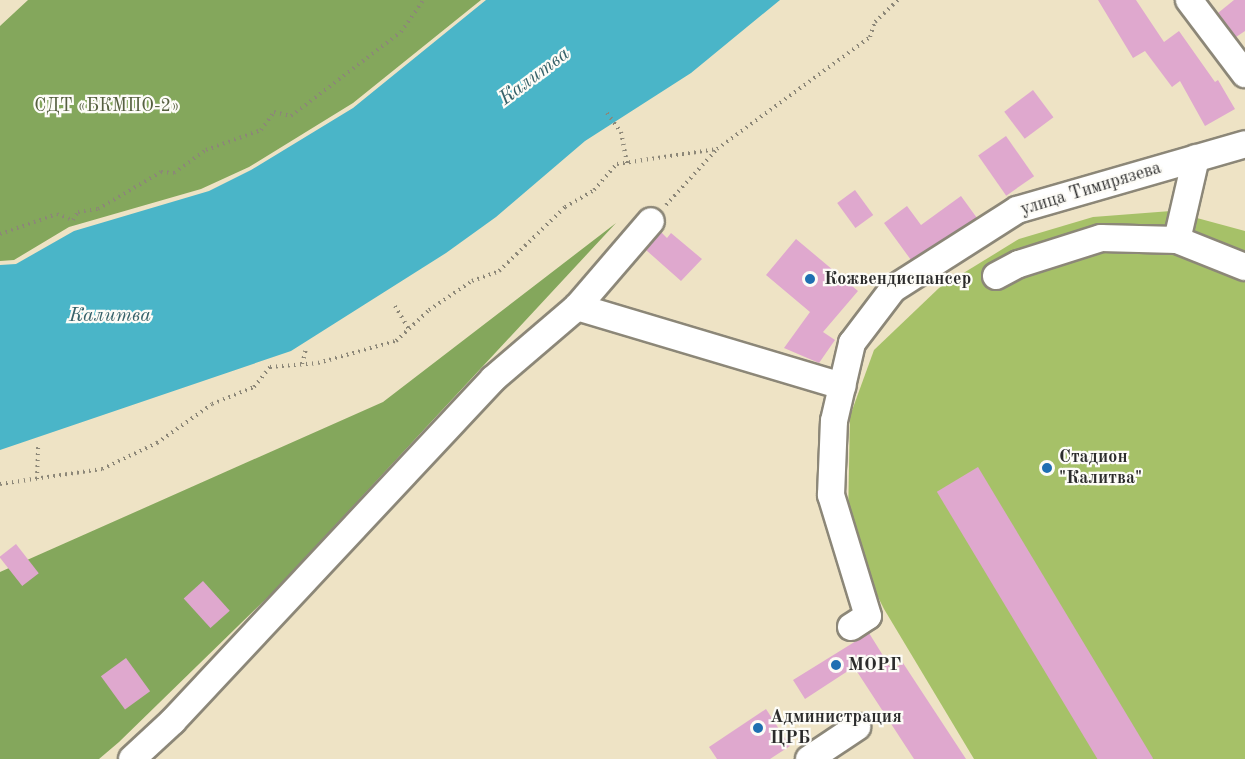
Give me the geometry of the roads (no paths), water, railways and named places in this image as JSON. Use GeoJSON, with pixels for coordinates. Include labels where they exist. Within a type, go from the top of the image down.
{"type":"FeatureCollection","features":[{"type":"Feature","properties":{"kind":"street"},"geometry":{"type":"LineString","coordinates":[[1189,0],[1245,74]]}},
{"type":"Feature","properties":{"kind":"street","name":"улица Тимирязева"},"geometry":{"type":"LineString","coordinates":[[851,627],[868,615],[831,495],[834,421],[852,343],[893,289],[1017,210],[1245,144]]}},
{"type":"Feature","properties":{"kind":"street"},"geometry":{"type":"LineString","coordinates":[[1177,240],[1196,158]]}},
{"type":"Feature","properties":{"kind":"street"},"geometry":{"type":"LineString","coordinates":[[132,759],[173,721],[493,379],[577,307],[651,221]]}},
{"type":"Feature","properties":{"kind":"street"},"geometry":{"type":"LineString","coordinates":[[996,276],[1019,264],[1101,238],[1177,240],[1245,267]]}},
{"type":"Feature","properties":{"kind":"street"},"geometry":{"type":"LineString","coordinates":[[577,307],[842,386]]}},
{"type":"Feature","properties":{"kind":"street"},"geometry":{"type":"LineString","coordinates":[[809,759],[856,727]]}},
{"type":"Feature","properties":{"kind":"water","name":"Калитва"},"geometry":{"type":"Polygon","coordinates":[[[486,0],[780,0],[691,73],[585,141],[496,217],[446,253],[291,351],[0,450],[0,265],[16,264],[74,231],[209,191],[251,170],[353,108],[486,0]]]}},
{"type":"Feature","properties":{"kind":"place","name":"Кожвендиспансер"},"geometry":{"type":"Point","coordinates":[810,279]}},
{"type":"Feature","properties":{"kind":"place","name":"Стадион \"Калитва\""},"geometry":{"type":"Point","coordinates":[1047,468]}},
{"type":"Feature","properties":{"kind":"place","name":"МОРГ"},"geometry":{"type":"Point","coordinates":[836,665]}},
{"type":"Feature","properties":{"kind":"place","name":"Администрация ЦРБ"},"geometry":{"type":"Point","coordinates":[758,728]}},
{"type":"Feature","properties":{"kind":"park label","name":"СДТ «БКМПО-2»"},"geometry":{"type":"Point","coordinates":[107,106]}}]}
